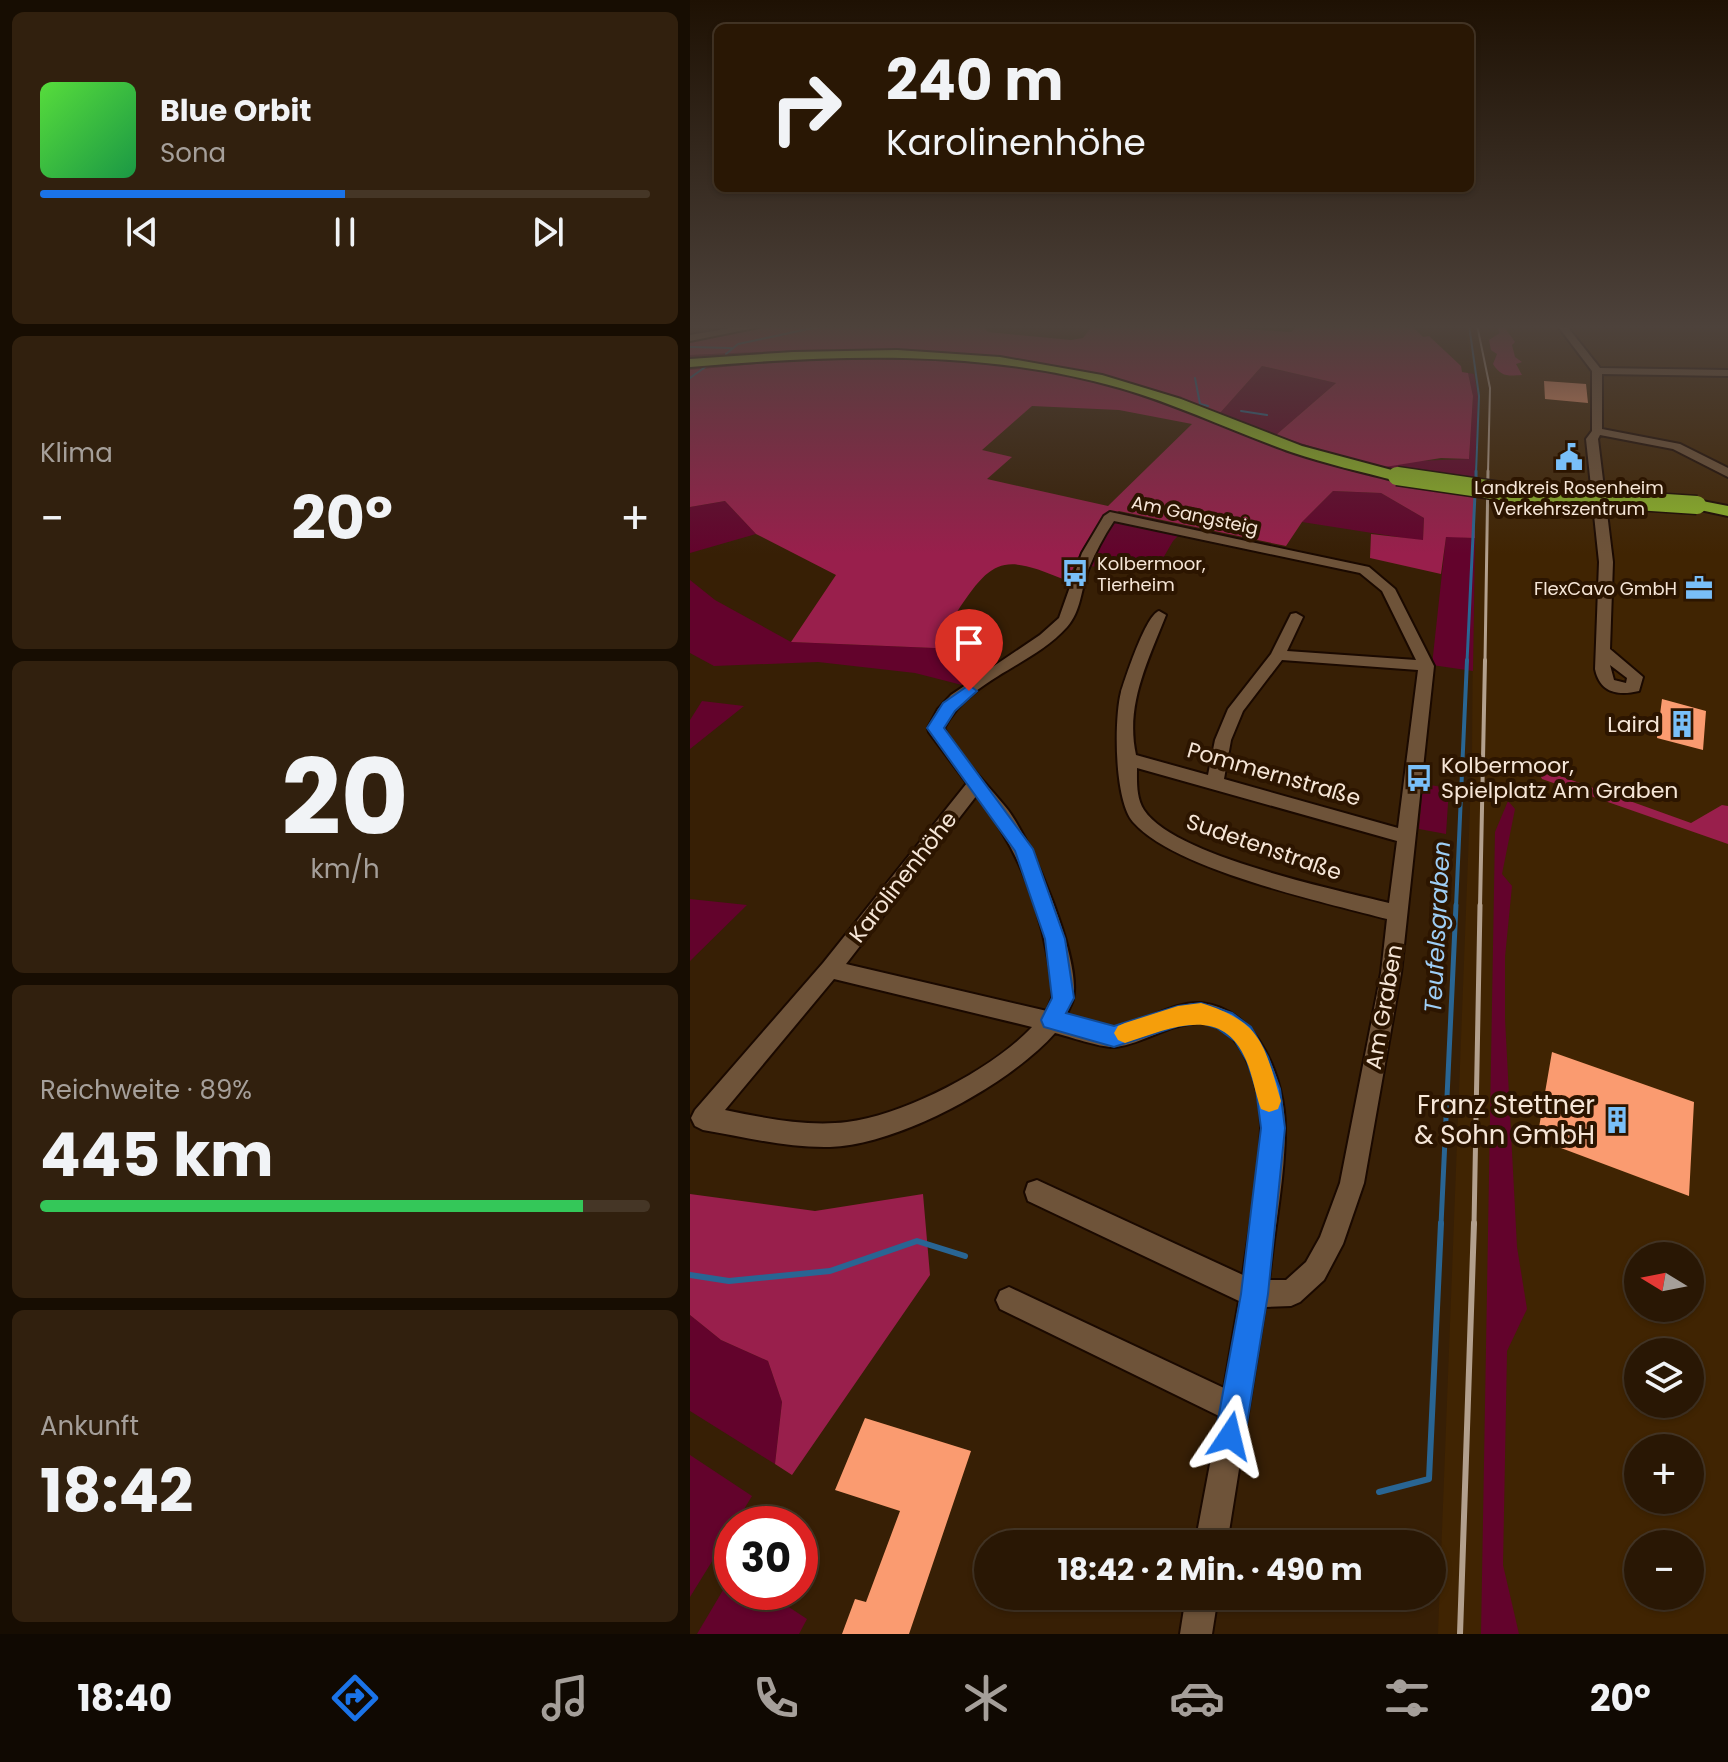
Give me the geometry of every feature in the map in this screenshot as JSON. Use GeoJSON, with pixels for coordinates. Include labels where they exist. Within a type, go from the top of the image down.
{"type":"FeatureCollection","features":[{"type":"Feature","properties":{"kind":"highway"},"geometry":{"type":"LineString","coordinates":[[1172,401],[1297,448],[1397,476],[1514,493],[1728,509]]}},
{"type":"Feature","properties":{"kind":"highway"},"geometry":{"type":"LineString","coordinates":[[1697,505],[1728,500]]}},
{"type":"Feature","properties":{"kind":"street"},"geometry":{"type":"LineString","coordinates":[[1597,401],[1597,431],[1592,439],[1606,562],[1603,651]]}},
{"type":"Feature","properties":{"kind":"street"},"geometry":{"type":"LineString","coordinates":[[1597,431],[1676,446],[1728,473]]}},
{"type":"Feature","properties":{"kind":"street","name":"Am Gangsteig"},"geometry":{"type":"LineString","coordinates":[[976,784],[936,728],[949,707],[988,674],[1044,640],[1069,616],[1086,560],[1110,516],[1364,570],[1388,589],[1426,666]]}},
{"type":"Feature","properties":{"kind":"street","name":"Sudetenstraße"},"geometry":{"type":"LineString","coordinates":[[1159,615],[1128,692],[1124,738],[1129,791],[1137,814],[1154,834],[1238,868],[1399,914]]}},
{"type":"Feature","properties":{"kind":"street"},"geometry":{"type":"LineString","coordinates":[[1215,781],[1223,740],[1236,709],[1278,655],[1296,617]]}},
{"type":"Feature","properties":{"kind":"street"},"geometry":{"type":"LineString","coordinates":[[1278,655],[1426,666]]}},
{"type":"Feature","properties":{"kind":"street","name":"Am Graben"},"geometry":{"type":"LineString","coordinates":[[1254,1294],[1291,1293],[1315,1271],[1330,1244],[1352,1183],[1391,973],[1426,666]]}},
{"type":"Feature","properties":{"kind":"street","name":"Pommernstraße"},"geometry":{"type":"LineString","coordinates":[[1128,759],[1407,837]]}},
{"type":"Feature","properties":{"kind":"street"},"geometry":{"type":"LineString","coordinates":[[976,784],[1023,849],[1055,939],[1063,998],[1052,1020],[1114,1037],[1178,1016],[1201,1013],[1224,1020],[1243,1034],[1268,1089],[1273,1128],[1254,1294],[1213,1530]]}},
{"type":"Feature","properties":{"kind":"street","name":"Karolinenhöhe"},"geometry":{"type":"LineString","coordinates":[[976,784],[830,969],[703,1118],[792,1132],[849,1134],[910,1117],[971,1085],[1023,1049],[1052,1020]]}},
{"type":"Feature","properties":{"kind":"street","name":"Karolinenhöhe"},"geometry":{"type":"LineString","coordinates":[[830,969],[1052,1020]]}},
{"type":"Feature","properties":{"kind":"street"},"geometry":{"type":"LineString","coordinates":[[1037,1192],[1254,1294]]}},
{"type":"Feature","properties":{"kind":"street"},"geometry":{"type":"LineString","coordinates":[[1009,1300],[1234,1408]]}},
{"type":"Feature","properties":{"kind":"street"},"geometry":{"type":"LineString","coordinates":[[1196,1634],[1200,1610]]}},
{"type":"Feature","properties":{"kind":"shaded area"},"geometry":{"type":"Polygon","coordinates":[[[690,401],[1158,401],[1336,467],[1474,493],[1475,538],[1446,537],[1441,574],[1370,558],[1371,534],[1423,540],[1424,518],[1381,493],[1333,491],[1302,522],[1286,546],[1119,511],[1094,532],[1068,581],[1015,564],[1003,565],[981,579],[957,612],[960,631],[953,644],[958,649],[791,642],[836,575],[756,534],[725,501],[690,507],[690,401]],[[1032,406],[982,450],[1012,457],[987,479],[1108,506],[1192,424],[1119,410],[1032,406]]]}},
{"type":"Feature","properties":{"kind":"shaded area"},"geometry":{"type":"Polygon","coordinates":[[[1153,401],[1187,401],[1220,413],[1230,401],[1315,401],[1276,435],[1414,461],[1469,459],[1473,401],[1478,401],[1474,493],[1388,479],[1278,448],[1153,401]]]}},
{"type":"Feature","properties":{"kind":"shaded area"},"geometry":{"type":"Polygon","coordinates":[[[1186,401],[1230,401],[1220,413],[1186,401]]]}},
{"type":"Feature","properties":{"kind":"shaded area"},"geometry":{"type":"Polygon","coordinates":[[[1315,401],[1473,401],[1469,459],[1441,458],[1385,467],[1276,435],[1315,401]]]}},
{"type":"Feature","properties":{"kind":"shaded area"},"geometry":{"type":"Polygon","coordinates":[[[1478,401],[1728,401],[1728,1634],[1438,1634],[1439,1610],[1446,1610],[1446,1530],[1442,1530],[1472,755],[1474,480],[1478,401]]]}},
{"type":"Feature","properties":{"kind":"shaded area"},"geometry":{"type":"Polygon","coordinates":[[[1333,491],[1381,493],[1424,518],[1423,541],[1302,522],[1333,491]]]}},
{"type":"Feature","properties":{"kind":"shaded area"},"geometry":{"type":"Polygon","coordinates":[[[725,501],[756,534],[690,553],[690,507],[725,501]]]}},
{"type":"Feature","properties":{"kind":"shaded area"},"geometry":{"type":"Polygon","coordinates":[[[1115,521],[1181,533],[1155,572],[1088,566],[1104,534],[1115,521]]]}},
{"type":"Feature","properties":{"kind":"shaded area"},"geometry":{"type":"Polygon","coordinates":[[[1446,536],[1475,538],[1473,671],[1432,665],[1446,536]]]}},
{"type":"Feature","properties":{"kind":"shaded area"},"geometry":{"type":"Polygon","coordinates":[[[690,580],[715,600],[791,642],[958,649],[992,659],[966,686],[915,673],[818,662],[714,666],[690,653],[690,580]]]}},
{"type":"Feature","properties":{"kind":"shaded area"},"geometry":{"type":"Polygon","coordinates":[[[702,701],[744,706],[690,749],[690,720],[702,701]]]}},
{"type":"Feature","properties":{"kind":"shaded area"},"geometry":{"type":"Polygon","coordinates":[[[1538,771],[1549,772],[1691,823],[1722,805],[1728,806],[1728,844],[1542,779],[1538,771]]]}},
{"type":"Feature","properties":{"kind":"shaded area"},"geometry":{"type":"Polygon","coordinates":[[[1423,784],[1449,788],[1446,834],[1419,829],[1423,784]]]}},
{"type":"Feature","properties":{"kind":"shaded area"},"geometry":{"type":"Polygon","coordinates":[[[1508,801],[1515,809],[1502,874],[1512,886],[1505,957],[1505,1019],[1517,1247],[1527,1309],[1507,1351],[1503,1565],[1519,1634],[1481,1634],[1495,832],[1508,801]]]}},
{"type":"Feature","properties":{"kind":"shaded area"},"geometry":{"type":"Polygon","coordinates":[[[690,899],[747,905],[690,961],[690,899]]]}},
{"type":"Feature","properties":{"kind":"shaded area"},"geometry":{"type":"Polygon","coordinates":[[[690,1194],[815,1211],[923,1194],[930,1275],[792,1475],[775,1464],[782,1402],[768,1361],[721,1340],[690,1315],[690,1194]]]}},
{"type":"Feature","properties":{"kind":"shaded area"},"geometry":{"type":"Polygon","coordinates":[[[690,1315],[721,1340],[768,1361],[782,1402],[775,1464],[690,1411],[690,1315]]]}},
{"type":"Feature","properties":{"kind":"shaded area"},"geometry":{"type":"Polygon","coordinates":[[[690,1455],[752,1496],[746,1506],[714,1506],[714,1558],[690,1597],[690,1455]]]}},
{"type":"Feature","properties":{"kind":"shaded area"},"geometry":{"type":"Polygon","coordinates":[[[714,1605],[714,1610],[793,1610],[807,1619],[799,1634],[697,1634],[714,1605]]]}},
{"type":"Feature","properties":{"kind":"building","name":"Laird"},"geometry":{"type":"Polygon","coordinates":[[[1662,699],[1706,711],[1703,750],[1657,738],[1662,699]]]}},
{"type":"Feature","properties":{"kind":"building","name":"Franz Stettner & Sohn GmbH"},"geometry":{"type":"Polygon","coordinates":[[[1552,1052],[1694,1102],[1689,1196],[1537,1139],[1552,1052]]]}},
{"type":"Feature","properties":{"kind":"building"},"geometry":{"type":"Polygon","coordinates":[[[865,1418],[971,1451],[909,1634],[842,1634],[855,1599],[866,1602],[900,1511],[835,1490],[865,1418]]]}},
{"type":"Feature","properties":{"kind":"waterway"},"geometry":{"type":"LineString","coordinates":[[1199,401],[1208,406]]}},
{"type":"Feature","properties":{"kind":"waterway","name":"Teufelsgraben"},"geometry":{"type":"LineString","coordinates":[[1476,473],[1479,401]]}},
{"type":"Feature","properties":{"kind":"waterway"},"geometry":{"type":"LineString","coordinates":[[1241,411],[1267,415]]}},
{"type":"Feature","properties":{"kind":"waterway","name":"Teufelsgraben"},"geometry":{"type":"LineString","coordinates":[[1476,473],[1476,482]]}},
{"type":"Feature","properties":{"kind":"waterway","name":"Teufelsgraben"},"geometry":{"type":"LineString","coordinates":[[1467,662],[1475,494]]}},
{"type":"Feature","properties":{"kind":"waterway","name":"Teufelsgraben"},"geometry":{"type":"LineString","coordinates":[[1456,907],[1467,660]]}},
{"type":"Feature","properties":{"kind":"waterway","name":"Teufelsgraben"},"geometry":{"type":"LineString","coordinates":[[1441,1225],[1456,905]]}},
{"type":"Feature","properties":{"kind":"waterway","name":"Teufelsgraben"},"geometry":{"type":"LineString","coordinates":[[1379,1492],[1429,1479],[1441,1223]]}},
{"type":"Feature","properties":{"kind":"waterway","name":"Teufelsgraben"},"geometry":{"type":"LineString","coordinates":[[690,1275],[729,1281],[830,1271],[917,1241],[965,1256]]}},
{"type":"Feature","properties":{"kind":"railway"},"geometry":{"type":"LineString","coordinates":[[1488,473],[1490,401]]}},
{"type":"Feature","properties":{"kind":"railway"},"geometry":{"type":"LineString","coordinates":[[1485,662],[1488,471]]}},
{"type":"Feature","properties":{"kind":"railway"},"geometry":{"type":"LineString","coordinates":[[1480,907],[1485,660]]}},
{"type":"Feature","properties":{"kind":"railway"},"geometry":{"type":"LineString","coordinates":[[1474,1225],[1480,905]]}},
{"type":"Feature","properties":{"kind":"railway"},"geometry":{"type":"LineString","coordinates":[[1460,1634],[1474,1223]]}},
{"type":"Feature","properties":{"kind":"slow traffic"},"geometry":{"type":"LineString","coordinates":[[1125,1033],[1178,1016],[1201,1013],[1224,1020],[1243,1034],[1256,1057],[1268,1089],[1269,1101]]}},
{"type":"Feature","properties":{"kind":"place","name":"Landkreis Rosenheim Verkehrszentrum"},"geometry":{"type":"Point","coordinates":[1569,457]}},
{"type":"Feature","properties":{"kind":"place","name":"Kolbermoor, Tierheim"},"geometry":{"type":"Point","coordinates":[1075,573]}},
{"type":"Feature","properties":{"kind":"place","name":"FlexCavo GmbH"},"geometry":{"type":"Point","coordinates":[1699,588]}},
{"type":"Feature","properties":{"kind":"place","name":"Laird"},"geometry":{"type":"Point","coordinates":[1682,724]}},
{"type":"Feature","properties":{"kind":"place","name":"Kolbermoor, Spielplatz Am Graben"},"geometry":{"type":"Point","coordinates":[1419,778]}},
{"type":"Feature","properties":{"kind":"place","name":"Franz Stettner & Sohn GmbH"},"geometry":{"type":"Point","coordinates":[1617,1120]}},
{"type":"Feature","properties":{"kind":"route"},"geometry":{"type":"LineString","coordinates":[[969,691],[949,707],[937,723],[937,734],[1023,849],[1055,939],[1063,998],[1052,1020],[1114,1037],[1178,1016],[1201,1013],[1224,1020],[1243,1034],[1268,1089],[1273,1128],[1254,1294],[1230,1436]]}}]}
